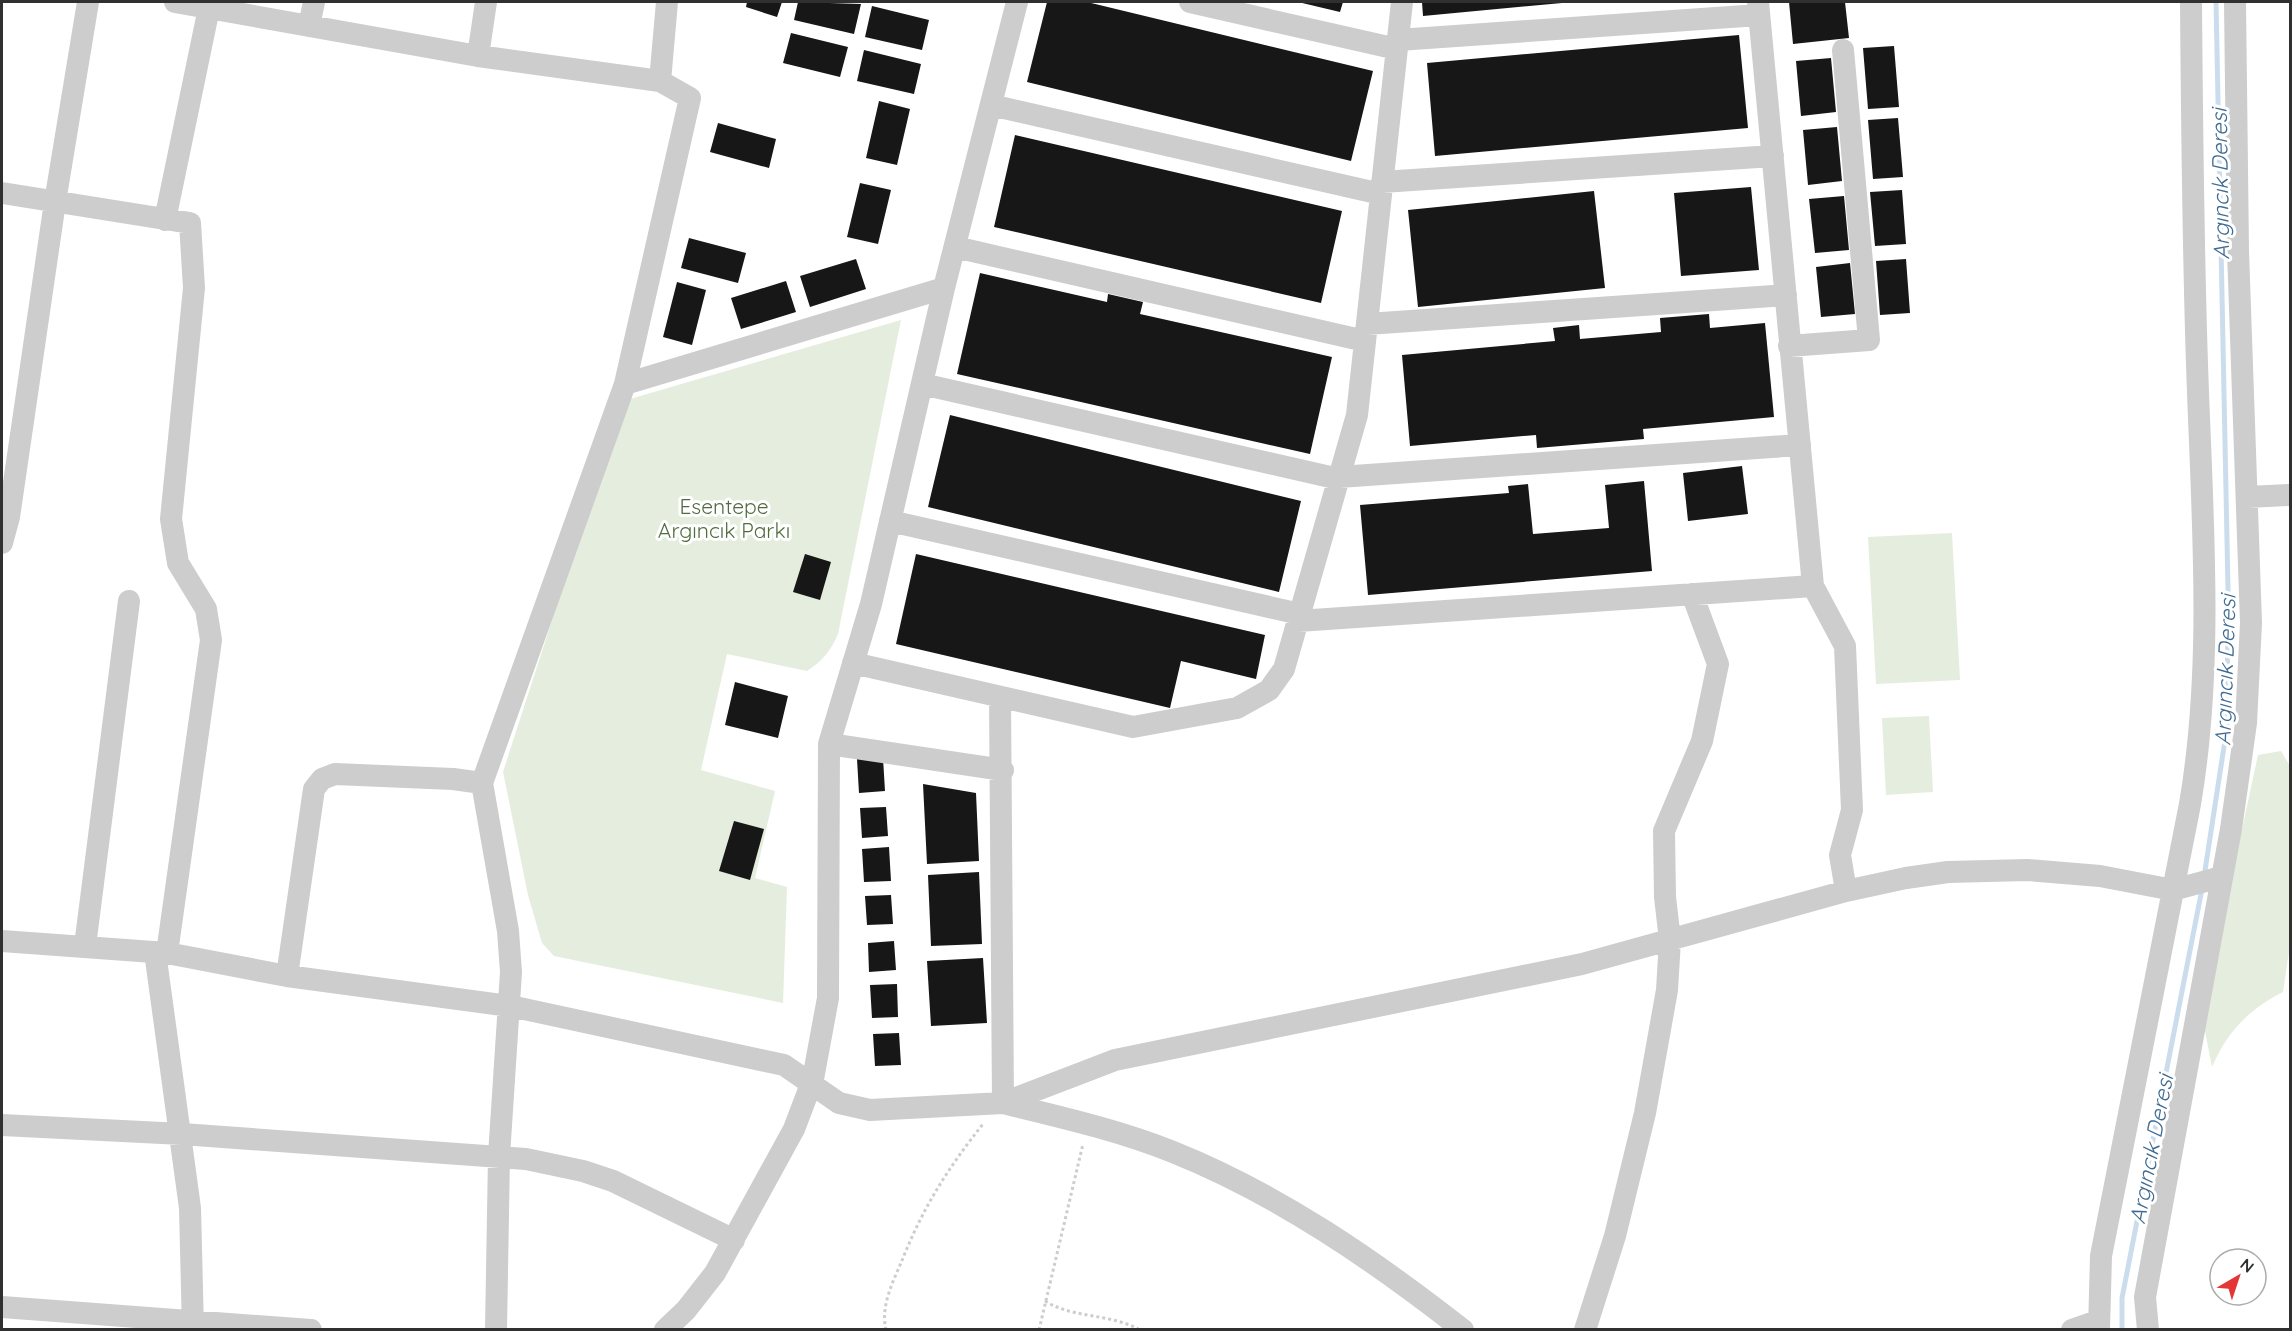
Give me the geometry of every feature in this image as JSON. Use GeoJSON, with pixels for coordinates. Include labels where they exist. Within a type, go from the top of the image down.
{"type":"FeatureCollection","features":[{"type":"Feature","properties":{"kind":"street"},"geometry":{"type":"LineString","coordinates":[[2,543],[9,518],[55,202],[88,2]]}},
{"type":"Feature","properties":{"kind":"street"},"geometry":{"type":"LineString","coordinates":[[175,2],[478,56],[660,81],[690,98],[625,384],[482,783],[508,931],[511,972],[499,1156],[496,1329]]}},
{"type":"Feature","properties":{"kind":"street"},"geometry":{"type":"LineString","coordinates":[[309,26],[314,2]]}},
{"type":"Feature","properties":{"kind":"street"},"geometry":{"type":"LineString","coordinates":[[478,56],[486,2]]}},
{"type":"Feature","properties":{"kind":"street"},"geometry":{"type":"LineString","coordinates":[[660,81],[667,2]]}},
{"type":"Feature","properties":{"kind":"street"},"geometry":{"type":"LineString","coordinates":[[665,1329],[701,1293],[734,1240],[794,1129],[811,1085],[820,1052],[828,998],[828,744],[871,604],[944,288],[1017,2]]}},
{"type":"Feature","properties":{"kind":"street"},"geometry":{"type":"LineString","coordinates":[[1190,2],[1397,44],[1759,8],[1813,586],[1845,646],[1852,810],[1840,855],[1846,891]]}},
{"type":"Feature","properties":{"kind":"street"},"geometry":{"type":"LineString","coordinates":[[853,663],[1133,727],[1237,708],[1258,698],[1277,680],[1284,669],[1357,415],[1402,2]]}},
{"type":"Feature","properties":{"kind":"street"},"geometry":{"type":"LineString","coordinates":[[2072,1329],[2099,1325],[2101,1256],[2195,772],[2203,694],[2200,463],[2193,240],[2191,2]]}},
{"type":"Feature","properties":{"kind":"street"},"geometry":{"type":"LineString","coordinates":[[2148,1329],[2145,1298],[2222,877],[2246,723],[2251,623],[2238,251],[2235,2]]}},
{"type":"Feature","properties":{"kind":"street"},"geometry":{"type":"LineString","coordinates":[[165,220],[209,8]]}},
{"type":"Feature","properties":{"kind":"street"},"geometry":{"type":"LineString","coordinates":[[1789,346],[1869,340],[1843,50]]}},
{"type":"Feature","properties":{"kind":"street"},"geometry":{"type":"LineString","coordinates":[[991,105],[1382,188],[1773,156]]}},
{"type":"Feature","properties":{"kind":"street"},"geometry":{"type":"LineString","coordinates":[[2,193],[190,224],[194,288],[171,500],[172,539],[183,574],[206,609],[212,640],[161,952],[190,1208],[193,1324]]}},
{"type":"Feature","properties":{"kind":"street"},"geometry":{"type":"LineString","coordinates":[[955,247],[1366,332],[1786,295]]}},
{"type":"Feature","properties":{"kind":"street"},"geometry":{"type":"LineString","coordinates":[[625,384],[944,288]]}},
{"type":"Feature","properties":{"kind":"street"},"geometry":{"type":"LineString","coordinates":[[922,384],[1339,478],[1800,446]]}},
{"type":"Feature","properties":{"kind":"street"},"geometry":{"type":"LineString","coordinates":[[2248,497],[2290,495]]}},
{"type":"Feature","properties":{"kind":"street"},"geometry":{"type":"LineString","coordinates":[[890,521],[1299,618],[1813,586]]}},
{"type":"Feature","properties":{"kind":"street"},"geometry":{"type":"LineString","coordinates":[[1585,1329],[1615,1236],[1646,1113],[1667,990],[1670,940],[1665,897],[1664,831],[1702,741],[1718,664],[1692,594]]}},
{"type":"Feature","properties":{"kind":"street"},"geometry":{"type":"LineString","coordinates":[[85,946],[129,601]]}},
{"type":"Feature","properties":{"kind":"street"},"geometry":{"type":"LineString","coordinates":[[1000,697],[1003,770],[1003,1103]]}},
{"type":"Feature","properties":{"kind":"street"},"geometry":{"type":"LineString","coordinates":[[828,744],[1003,770]]}},
{"type":"Feature","properties":{"kind":"street"},"geometry":{"type":"LineString","coordinates":[[287,976],[314,789],[317,783],[335,774],[453,779],[482,783]]}},
{"type":"Feature","properties":{"kind":"street"},"geometry":{"type":"LineString","coordinates":[[1003,1103],[1115,1060],[1582,964],[1846,891],[1906,878],[1990,870],[2082,874],[2173,890],[2222,877]]}},
{"type":"Feature","properties":{"kind":"street"},"geometry":{"type":"LineString","coordinates":[[2,941],[161,952],[287,976],[510,1006],[783,1065],[839,1102],[870,1110],[1003,1103],[1088,1124],[1173,1152],[1276,1201],[1363,1258],[1463,1329]]}},
{"type":"Feature","properties":{"kind":"street"},"geometry":{"type":"LineString","coordinates":[[2,1125],[182,1134],[499,1156],[552,1164],[613,1182],[734,1240]]}},
{"type":"Feature","properties":{"kind":"street"},"geometry":{"type":"LineString","coordinates":[[2,1307],[193,1324],[311,1329]]}},
{"type":"Feature","properties":{"kind":"path"},"geometry":{"type":"LineString","coordinates":[[886,1329],[886,1307],[890,1290],[919,1218],[945,1173],[1003,1103]]}},
{"type":"Feature","properties":{"kind":"path"},"geometry":{"type":"LineString","coordinates":[[1039,1329],[1088,1124]]}},
{"type":"Feature","properties":{"kind":"path"},"geometry":{"type":"LineString","coordinates":[[1045,1300],[1066,1311],[1107,1318],[1140,1329]]}},
{"type":"Feature","properties":{"kind":"green space","name":"Esentepe Argıncık Parkı"},"geometry":{"type":"Polygon","coordinates":[[[901,320],[838,634],[825,655],[807,671],[727,654],[701,770],[775,791],[755,878],[787,887],[783,1003],[554,956],[542,943],[528,895],[503,772],[623,401],[901,320]]]}},
{"type":"Feature","properties":{"kind":"green space"},"geometry":{"type":"Polygon","coordinates":[[[1952,533],[1960,680],[1876,684],[1868,537],[1952,533]]]}},
{"type":"Feature","properties":{"kind":"green space"},"geometry":{"type":"Polygon","coordinates":[[[1929,716],[1933,792],[1886,795],[1882,718],[1929,716]]]}},
{"type":"Feature","properties":{"kind":"green space"},"geometry":{"type":"Polygon","coordinates":[[[2281,751],[2290,766],[2290,945],[2283,992],[2260,1006],[2240,1023],[2218,1054],[2212,1067],[2204,1026],[2227,899],[2258,755],[2281,751]]]}},
{"type":"Feature","properties":{"kind":"building"},"geometry":{"type":"Polygon","coordinates":[[[747,2],[782,2],[777,17],[746,7],[747,2]]]}},
{"type":"Feature","properties":{"kind":"building"},"geometry":{"type":"Polygon","coordinates":[[[798,2],[861,4],[854,34],[794,20],[798,2]]]}},
{"type":"Feature","properties":{"kind":"building"},"geometry":{"type":"Polygon","coordinates":[[[1047,2],[1087,2],[1373,71],[1351,161],[1027,82],[1047,2]]]}},
{"type":"Feature","properties":{"kind":"building"},"geometry":{"type":"Polygon","coordinates":[[[1298,2],[1343,2],[1340,12],[1298,2]]]}},
{"type":"Feature","properties":{"kind":"building"},"geometry":{"type":"Polygon","coordinates":[[[1422,2],[1562,2],[1562,3],[1423,16],[1422,2]]]}},
{"type":"Feature","properties":{"kind":"building"},"geometry":{"type":"Polygon","coordinates":[[[1789,2],[1845,2],[1849,38],[1793,44],[1789,2]]]}},
{"type":"Feature","properties":{"kind":"building"},"geometry":{"type":"Polygon","coordinates":[[[872,6],[929,20],[922,50],[865,37],[872,6]]]}},
{"type":"Feature","properties":{"kind":"building"},"geometry":{"type":"Polygon","coordinates":[[[791,33],[848,47],[840,77],[783,63],[791,33]]]}},
{"type":"Feature","properties":{"kind":"building"},"geometry":{"type":"Polygon","coordinates":[[[1739,35],[1748,128],[1435,156],[1427,63],[1739,35]]]}},
{"type":"Feature","properties":{"kind":"building"},"geometry":{"type":"Polygon","coordinates":[[[1894,46],[1899,107],[1868,109],[1863,48],[1894,46]]]}},
{"type":"Feature","properties":{"kind":"building"},"geometry":{"type":"Polygon","coordinates":[[[864,50],[921,64],[914,94],[857,81],[864,50]]]}},
{"type":"Feature","properties":{"kind":"building"},"geometry":{"type":"Polygon","coordinates":[[[1831,58],[1836,112],[1801,116],[1796,61],[1831,58]]]}},
{"type":"Feature","properties":{"kind":"building"},"geometry":{"type":"Polygon","coordinates":[[[879,101],[910,109],[897,165],[866,158],[879,101]]]}},
{"type":"Feature","properties":{"kind":"building"},"geometry":{"type":"Polygon","coordinates":[[[1898,118],[1903,177],[1873,179],[1868,120],[1898,118]]]}},
{"type":"Feature","properties":{"kind":"building"},"geometry":{"type":"Polygon","coordinates":[[[718,123],[776,139],[769,168],[710,152],[718,123]]]}},
{"type":"Feature","properties":{"kind":"building"},"geometry":{"type":"Polygon","coordinates":[[[1837,127],[1842,181],[1808,185],[1803,130],[1837,127]]]}},
{"type":"Feature","properties":{"kind":"building"},"geometry":{"type":"Polygon","coordinates":[[[1015,135],[1342,211],[1321,303],[994,227],[1015,135]]]}},
{"type":"Feature","properties":{"kind":"building"},"geometry":{"type":"Polygon","coordinates":[[[860,183],[891,190],[878,244],[847,237],[860,183]]]}},
{"type":"Feature","properties":{"kind":"building"},"geometry":{"type":"Polygon","coordinates":[[[1751,187],[1759,270],[1681,276],[1674,193],[1751,187]]]}},
{"type":"Feature","properties":{"kind":"building"},"geometry":{"type":"Polygon","coordinates":[[[1902,190],[1906,244],[1875,246],[1870,192],[1902,190]]]}},
{"type":"Feature","properties":{"kind":"building"},"geometry":{"type":"Polygon","coordinates":[[[1594,191],[1605,288],[1418,307],[1408,210],[1594,191]]]}},
{"type":"Feature","properties":{"kind":"building"},"geometry":{"type":"Polygon","coordinates":[[[1844,196],[1849,250],[1815,253],[1809,199],[1844,196]]]}},
{"type":"Feature","properties":{"kind":"building"},"geometry":{"type":"Polygon","coordinates":[[[689,238],[746,253],[738,283],[681,268],[689,238]]]}},
{"type":"Feature","properties":{"kind":"building"},"geometry":{"type":"Polygon","coordinates":[[[856,259],[866,289],[810,307],[800,276],[856,259]]]}},
{"type":"Feature","properties":{"kind":"building"},"geometry":{"type":"Polygon","coordinates":[[[1906,259],[1910,313],[1880,315],[1876,261],[1906,259]]]}},
{"type":"Feature","properties":{"kind":"building"},"geometry":{"type":"Polygon","coordinates":[[[1850,263],[1855,314],[1821,317],[1816,267],[1850,263]]]}},
{"type":"Feature","properties":{"kind":"building"},"geometry":{"type":"Polygon","coordinates":[[[980,273],[1107,302],[1108,294],[1143,302],[1140,314],[1332,357],[1310,454],[957,374],[980,273]]]}},
{"type":"Feature","properties":{"kind":"building"},"geometry":{"type":"Polygon","coordinates":[[[786,281],[796,312],[741,329],[731,298],[786,281]]]}},
{"type":"Feature","properties":{"kind":"building"},"geometry":{"type":"Polygon","coordinates":[[[677,282],[706,290],[692,345],[663,337],[677,282]]]}},
{"type":"Feature","properties":{"kind":"building"},"geometry":{"type":"Polygon","coordinates":[[[1709,314],[1710,328],[1765,323],[1774,417],[1643,429],[1644,439],[1537,448],[1536,435],[1410,446],[1402,355],[1555,341],[1553,328],[1579,325],[1580,339],[1661,332],[1660,318],[1709,314]]]}},
{"type":"Feature","properties":{"kind":"building"},"geometry":{"type":"Polygon","coordinates":[[[950,415],[1301,501],[1279,592],[928,507],[950,415]]]}},
{"type":"Feature","properties":{"kind":"building"},"geometry":{"type":"Polygon","coordinates":[[[1742,466],[1748,514],[1688,521],[1683,473],[1742,466]]]}},
{"type":"Feature","properties":{"kind":"building"},"geometry":{"type":"Polygon","coordinates":[[[1644,481],[1652,571],[1368,595],[1360,505],[1509,493],[1508,486],[1528,484],[1533,534],[1609,528],[1605,485],[1644,481]]]}},
{"type":"Feature","properties":{"kind":"building"},"geometry":{"type":"Polygon","coordinates":[[[805,554],[831,562],[820,600],[793,592],[805,554]]]}},
{"type":"Feature","properties":{"kind":"building"},"geometry":{"type":"Polygon","coordinates":[[[916,554],[1265,635],[1256,679],[1181,661],[1170,708],[896,644],[916,554]]]}},
{"type":"Feature","properties":{"kind":"building"},"geometry":{"type":"Polygon","coordinates":[[[735,682],[788,696],[778,738],[725,725],[735,682]]]}},
{"type":"Feature","properties":{"kind":"building"},"geometry":{"type":"Polygon","coordinates":[[[883,758],[885,791],[859,793],[857,759],[883,758]]]}},
{"type":"Feature","properties":{"kind":"building"},"geometry":{"type":"Polygon","coordinates":[[[923,784],[976,793],[979,861],[927,864],[923,784]]]}},
{"type":"Feature","properties":{"kind":"building"},"geometry":{"type":"Polygon","coordinates":[[[886,807],[888,836],[862,838],[860,808],[886,807]]]}},
{"type":"Feature","properties":{"kind":"building"},"geometry":{"type":"Polygon","coordinates":[[[734,821],[764,829],[750,880],[719,871],[734,821]]]}},
{"type":"Feature","properties":{"kind":"building"},"geometry":{"type":"Polygon","coordinates":[[[889,847],[891,881],[864,882],[862,849],[889,847]]]}},
{"type":"Feature","properties":{"kind":"building"},"geometry":{"type":"Polygon","coordinates":[[[979,872],[982,944],[931,946],[928,875],[979,872]]]}},
{"type":"Feature","properties":{"kind":"building"},"geometry":{"type":"Polygon","coordinates":[[[891,895],[893,924],[867,925],[865,896],[891,895]]]}},
{"type":"Feature","properties":{"kind":"building"},"geometry":{"type":"Polygon","coordinates":[[[894,941],[896,970],[869,972],[868,943],[894,941]]]}},
{"type":"Feature","properties":{"kind":"building"},"geometry":{"type":"Polygon","coordinates":[[[983,958],[987,1023],[931,1026],[927,961],[983,958]]]}},
{"type":"Feature","properties":{"kind":"building"},"geometry":{"type":"Polygon","coordinates":[[[897,984],[898,1017],[872,1018],[870,985],[897,984]]]}},
{"type":"Feature","properties":{"kind":"building"},"geometry":{"type":"Polygon","coordinates":[[[899,1033],[901,1065],[875,1066],[873,1034],[899,1033]]]}},
{"type":"Feature","properties":{"kind":"waterway","name":"Argıncık Deresi"},"geometry":{"type":"LineString","coordinates":[[2204,877],[2227,727],[2228,589],[2216,2]]}},
{"type":"Feature","properties":{"kind":"waterway","name":"Argıncık Deresi"},"geometry":{"type":"LineString","coordinates":[[2122,1330],[2122,1298],[2202,889]]}}]}
